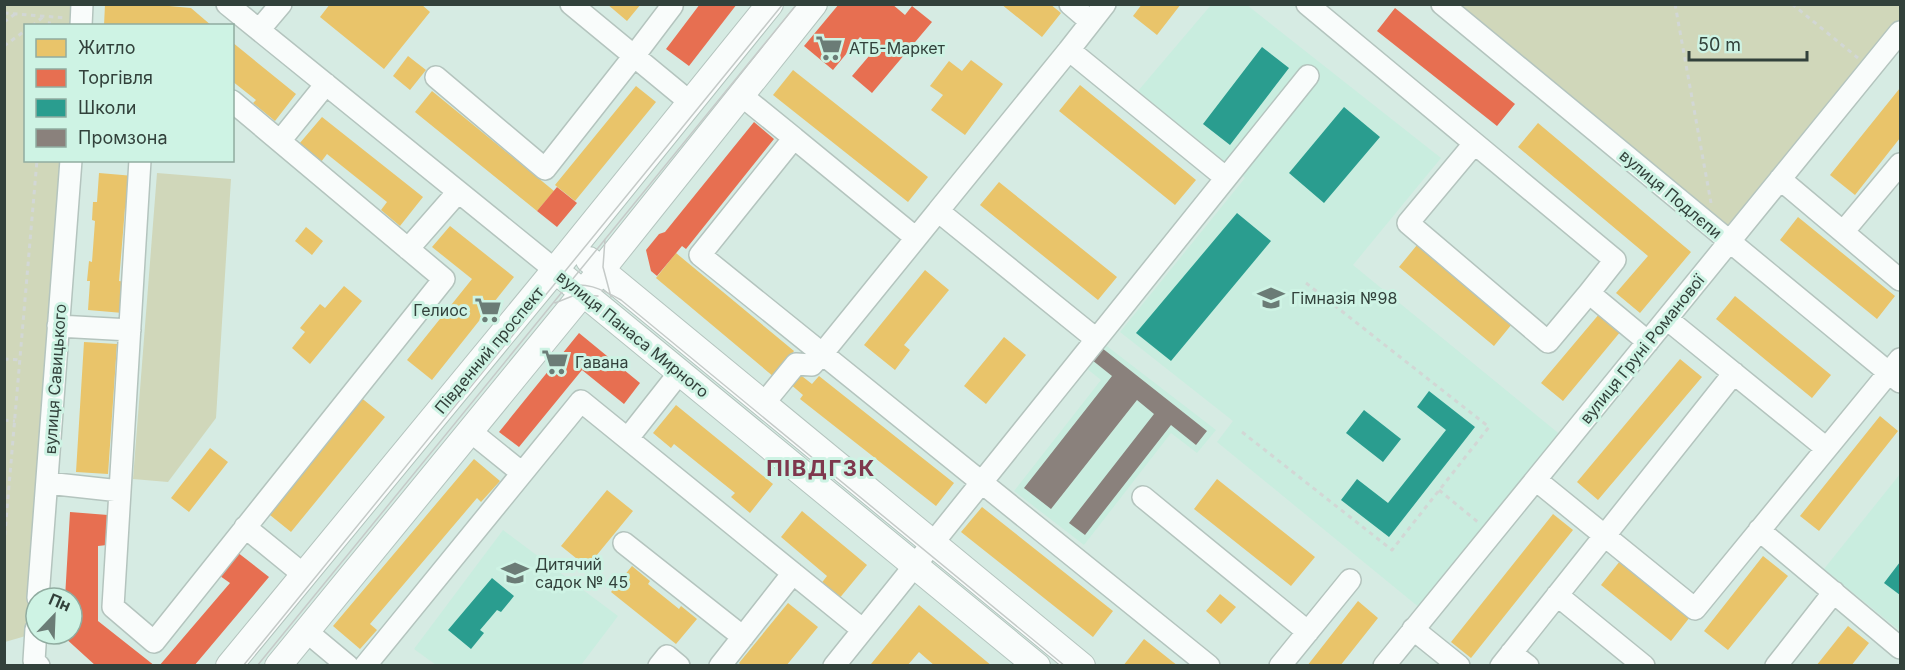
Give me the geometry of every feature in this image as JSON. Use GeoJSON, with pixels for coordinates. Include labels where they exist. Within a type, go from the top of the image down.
{"type":"FeatureCollection","features":[{"type":"Feature","properties":{"kind":"main road","name":"Південний проспект"},"geometry":{"type":"LineString","coordinates":[[229,666],[555,270],[770,4]]}},
{"type":"Feature","properties":{"kind":"main road"},"geometry":{"type":"LineString","coordinates":[[278,666],[583,293],[813,4]]}},
{"type":"Feature","properties":{"kind":"main road","name":"вулиця Панаса Мирного"},"geometry":{"type":"LineString","coordinates":[[573,247],[1082,666]]}},
{"type":"Feature","properties":{"kind":"main road","name":"вулиця Панаса Мирного"},"geometry":{"type":"LineString","coordinates":[[555,270],[1037,666]]}},
{"type":"Feature","properties":{"kind":"street","name":"вулиця Панаса Мирного"},"geometry":{"type":"LineString","coordinates":[[227,4],[555,270]]}},
{"type":"Feature","properties":{"kind":"street"},"geometry":{"type":"LineString","coordinates":[[259,30],[281,4]]}},
{"type":"Feature","properties":{"kind":"street"},"geometry":{"type":"LineString","coordinates":[[571,4],[690,103]]}},
{"type":"Feature","properties":{"kind":"street"},"geometry":{"type":"LineString","coordinates":[[436,77],[545,169],[672,6],[670,4]]}},
{"type":"Feature","properties":{"kind":"street"},"geometry":{"type":"LineString","coordinates":[[1070,4],[1091,22]]}},
{"type":"Feature","properties":{"kind":"street"},"geometry":{"type":"LineString","coordinates":[[764,403],[796,364],[812,365],[822,354],[1105,4]]}},
{"type":"Feature","properties":{"kind":"street"},"geometry":{"type":"LineString","coordinates":[[1307,4],[1615,260],[1548,342],[1408,223],[1474,144]]}},
{"type":"Feature","properties":{"kind":"street","name":"вулиця Подлєпи"},"geometry":{"type":"LineString","coordinates":[[1442,4],[1723,236],[1897,371]]}},
{"type":"Feature","properties":{"kind":"street","name":"вулиця Груні Романової"},"geometry":{"type":"LineString","coordinates":[[1383,666],[1667,319],[1723,236],[1780,179],[1900,32]]}},
{"type":"Feature","properties":{"kind":"street"},"geometry":{"type":"LineString","coordinates":[[1069,50],[1226,178]]}},
{"type":"Feature","properties":{"kind":"street"},"geometry":{"type":"LineString","coordinates":[[834,666],[1308,76]]}},
{"type":"Feature","properties":{"kind":"street"},"geometry":{"type":"LineString","coordinates":[[280,141],[326,84]]}},
{"type":"Feature","properties":{"kind":"street"},"geometry":{"type":"LineString","coordinates":[[741,95],[916,238]]}},
{"type":"Feature","properties":{"kind":"street"},"geometry":{"type":"LineString","coordinates":[[140,162],[113,607],[154,642],[444,279],[234,103]]}},
{"type":"Feature","properties":{"kind":"street"},"geometry":{"type":"LineString","coordinates":[[794,138],[700,255],[1209,666]]}},
{"type":"Feature","properties":{"kind":"street","name":"вулиця Савицького"},"geometry":{"type":"LineString","coordinates":[[39,586],[71,162]]}},
{"type":"Feature","properties":{"kind":"street"},"geometry":{"type":"LineString","coordinates":[[1843,232],[1900,164]]}},
{"type":"Feature","properties":{"kind":"street"},"geometry":{"type":"LineString","coordinates":[[1780,179],[1900,280]]}},
{"type":"Feature","properties":{"kind":"street"},"geometry":{"type":"LineString","coordinates":[[408,249],[458,192]]}},
{"type":"Feature","properties":{"kind":"street"},"geometry":{"type":"LineString","coordinates":[[938,211],[1096,339]]}},
{"type":"Feature","properties":{"kind":"street"},"geometry":{"type":"LineString","coordinates":[[1589,293],[1648,342]]}},
{"type":"Feature","properties":{"kind":"street"},"geometry":{"type":"LineString","coordinates":[[1667,319],[1826,448]]}},
{"type":"Feature","properties":{"kind":"street"},"geometry":{"type":"LineString","coordinates":[[58,326],[130,330]]}},
{"type":"Feature","properties":{"kind":"street"},"geometry":{"type":"LineString","coordinates":[[1536,480],[1695,609],[1826,448],[1897,371]]}},
{"type":"Feature","properties":{"kind":"street"},"geometry":{"type":"LineString","coordinates":[[628,438],[680,372]]}},
{"type":"Feature","properties":{"kind":"street"},"geometry":{"type":"LineString","coordinates":[[1514,661],[1557,595],[1734,373]]}},
{"type":"Feature","properties":{"kind":"street"},"geometry":{"type":"LineString","coordinates":[[365,666],[581,400],[863,630]]}},
{"type":"Feature","properties":{"kind":"street"},"geometry":{"type":"LineString","coordinates":[[470,431],[522,473]]}},
{"type":"Feature","properties":{"kind":"street"},"geometry":{"type":"LineString","coordinates":[[47,483],[120,491]]}},
{"type":"Feature","properties":{"kind":"street"},"geometry":{"type":"LineString","coordinates":[[1143,497],[1308,632]]}},
{"type":"Feature","properties":{"kind":"street"},"geometry":{"type":"LineString","coordinates":[[245,527],[304,574]]}},
{"type":"Feature","properties":{"kind":"street"},"geometry":{"type":"LineString","coordinates":[[1759,530],[1900,648]]}},
{"type":"Feature","properties":{"kind":"street"},"geometry":{"type":"LineString","coordinates":[[624,543],[743,637]]}},
{"type":"Feature","properties":{"kind":"street"},"geometry":{"type":"LineString","coordinates":[[720,666],[793,573]]}},
{"type":"Feature","properties":{"kind":"street"},"geometry":{"type":"LineString","coordinates":[[1280,666],[1350,580]]}},
{"type":"Feature","properties":{"kind":"street"},"geometry":{"type":"LineString","coordinates":[[1776,666],[1834,592]]}},
{"type":"Feature","properties":{"kind":"street"},"geometry":{"type":"LineString","coordinates":[[1557,595],[1644,666]]}},
{"type":"Feature","properties":{"kind":"street"},"geometry":{"type":"LineString","coordinates":[[1413,629],[1460,666]]}},
{"type":"Feature","properties":{"kind":"street"},"geometry":{"type":"LineString","coordinates":[[306,631],[348,666]]}},
{"type":"Feature","properties":{"kind":"street"},"geometry":{"type":"LineString","coordinates":[[33,664],[35,646]]}},
{"type":"Feature","properties":{"kind":"street"},"geometry":{"type":"LineString","coordinates":[[659,666],[666,656],[679,666]]}},
{"type":"Feature","properties":{"kind":"path"},"geometry":{"type":"LineString","coordinates":[[1675,4],[1723,236]]}},
{"type":"Feature","properties":{"kind":"path"},"geometry":{"type":"LineString","coordinates":[[1792,4],[1871,68]]}},
{"type":"Feature","properties":{"kind":"path"},"geometry":{"type":"LineString","coordinates":[[4,13],[81,16]]}},
{"type":"Feature","properties":{"kind":"path"},"geometry":{"type":"LineString","coordinates":[[4,22],[15,14]]}},
{"type":"Feature","properties":{"kind":"path"},"geometry":{"type":"LineString","coordinates":[[35,24],[45,16]]}},
{"type":"Feature","properties":{"kind":"path"},"geometry":{"type":"LineString","coordinates":[[49,24],[50,16]]}},
{"type":"Feature","properties":{"kind":"path"},"geometry":{"type":"LineString","coordinates":[[4,46],[24,31]]}},
{"type":"Feature","properties":{"kind":"path"},"geometry":{"type":"LineString","coordinates":[[4,543],[37,162]]}},
{"type":"Feature","properties":{"kind":"path"},"geometry":{"type":"LineString","coordinates":[[1242,432],[1392,550],[1489,427],[1306,284]]}},
{"type":"Feature","properties":{"kind":"path"},"geometry":{"type":"LineString","coordinates":[[4,359],[20,360]]}},
{"type":"Feature","properties":{"kind":"path"},"geometry":{"type":"LineString","coordinates":[[4,420],[15,421]]}},
{"type":"Feature","properties":{"kind":"path"},"geometry":{"type":"LineString","coordinates":[[1439,490],[1492,534]]}},
{"type":"Feature","properties":{"kind":"shaded area"},"geometry":{"type":"Polygon","coordinates":[[[5,5],[82,5],[81,24],[24,24],[24,162],[71,162],[37,586],[24,586],[24,636],[5,642],[5,5]]]}},
{"type":"Feature","properties":{"kind":"shaded area","name":"Гімназія №98"},"geometry":{"type":"Polygon","coordinates":[[[1211,5],[1247,5],[1441,158],[1353,265],[1568,441],[1426,613],[1217,442],[1233,421],[1120,332],[1245,178],[1138,91],[1211,5]]]}},
{"type":"Feature","properties":{"kind":"shaded area"},"geometry":{"type":"Polygon","coordinates":[[[1442,5],[1900,5],[1900,32],[1729,242],[1442,5]]]}},
{"type":"Feature","properties":{"kind":"shaded area"},"geometry":{"type":"Polygon","coordinates":[[[157,173],[231,179],[216,418],[168,482],[133,479],[157,173]]]}},
{"type":"Feature","properties":{"kind":"shaded area"},"geometry":{"type":"Polygon","coordinates":[[[1099,340],[1216,430],[1197,453],[1171,433],[1084,545],[1014,491],[1101,380],[1081,364],[1099,340]]]}},
{"type":"Feature","properties":{"kind":"shaded area"},"geometry":{"type":"Polygon","coordinates":[[[1900,474],[1900,631],[1824,569],[1900,474]]]}},
{"type":"Feature","properties":{"kind":"shaded area","name":"Дитячий садок № 45"},"geometry":{"type":"Polygon","coordinates":[[[503,530],[618,616],[581,665],[436,665],[414,649],[503,530]]]}},
{"type":"Feature","properties":{"kind":"building: Житло"},"geometry":{"type":"Polygon","coordinates":[[[105,4],[147,4],[191,8],[210,24],[104,24],[105,4]]]}},
{"type":"Feature","properties":{"kind":"building: Житло"},"geometry":{"type":"Polygon","coordinates":[[[330,4],[421,4],[430,12],[384,69],[320,17],[330,4]]]}},
{"type":"Feature","properties":{"kind":"building: Житло"},"geometry":{"type":"Polygon","coordinates":[[[607,4],[641,4],[627,21],[607,4]]]}},
{"type":"Feature","properties":{"kind":"building: Житло"},"geometry":{"type":"Polygon","coordinates":[[[1001,4],[1050,4],[1061,13],[1042,37],[1001,4]]]}},
{"type":"Feature","properties":{"kind":"building: Житло"},"geometry":{"type":"Polygon","coordinates":[[[1142,4],[1181,4],[1157,35],[1133,16],[1142,4]]]}},
{"type":"Feature","properties":{"kind":"building: Житло"},"geometry":{"type":"Polygon","coordinates":[[[234,44],[296,94],[275,121],[253,103],[256,100],[234,83],[234,44]]]}},
{"type":"Feature","properties":{"kind":"building: Житло"},"geometry":{"type":"Polygon","coordinates":[[[408,56],[426,70],[410,90],[393,76],[408,56]]]}},
{"type":"Feature","properties":{"kind":"building: Житло"},"geometry":{"type":"Polygon","coordinates":[[[971,60],[1003,84],[965,135],[931,110],[943,95],[930,86],[949,61],[962,71],[971,60]]]}},
{"type":"Feature","properties":{"kind":"building: Житло"},"geometry":{"type":"Polygon","coordinates":[[[793,70],[928,177],[908,202],[773,95],[793,70]]]}},
{"type":"Feature","properties":{"kind":"building: Житло"},"geometry":{"type":"Polygon","coordinates":[[[1080,85],[1196,180],[1175,205],[1059,111],[1080,85]]]}},
{"type":"Feature","properties":{"kind":"building: Житло"},"geometry":{"type":"Polygon","coordinates":[[[636,86],[656,102],[575,201],[555,185],[636,86]]]}},
{"type":"Feature","properties":{"kind":"building: Житло"},"geometry":{"type":"Polygon","coordinates":[[[1900,88],[1900,138],[1855,195],[1830,175],[1900,88]]]}},
{"type":"Feature","properties":{"kind":"building: Житло"},"geometry":{"type":"Polygon","coordinates":[[[432,91],[554,191],[537,211],[415,112],[432,91]]]}},
{"type":"Feature","properties":{"kind":"building: Житло"},"geometry":{"type":"Polygon","coordinates":[[[322,117],[423,197],[400,226],[381,210],[387,202],[327,154],[321,162],[299,144],[322,117]]]}},
{"type":"Feature","properties":{"kind":"building: Житло"},"geometry":{"type":"Polygon","coordinates":[[[1538,123],[1691,252],[1640,313],[1616,293],[1648,256],[1518,147],[1538,123]]]}},
{"type":"Feature","properties":{"kind":"building: Житло"},"geometry":{"type":"Polygon","coordinates":[[[99,173],[134,176],[131,209],[125,208],[119,281],[125,282],[123,313],[88,310],[90,281],[87,281],[89,261],[92,262],[95,221],[92,220],[93,202],[97,202],[99,173]]]}},
{"type":"Feature","properties":{"kind":"building: Житло"},"geometry":{"type":"Polygon","coordinates":[[[999,182],[1117,277],[1098,300],[980,205],[999,182]]]}},
{"type":"Feature","properties":{"kind":"building: Житло"},"geometry":{"type":"Polygon","coordinates":[[[1798,217],[1895,296],[1877,319],[1780,240],[1798,217]]]}},
{"type":"Feature","properties":{"kind":"building: Житло"},"geometry":{"type":"Polygon","coordinates":[[[450,226],[514,277],[432,380],[407,360],[472,279],[432,247],[450,226]]]}},
{"type":"Feature","properties":{"kind":"building: Житло"},"geometry":{"type":"Polygon","coordinates":[[[306,227],[323,241],[312,255],[295,241],[306,227]]]}},
{"type":"Feature","properties":{"kind":"building: Житло"},"geometry":{"type":"Polygon","coordinates":[[[1417,245],[1512,324],[1494,346],[1399,267],[1417,245]]]}},
{"type":"Feature","properties":{"kind":"building: Житло"},"geometry":{"type":"Polygon","coordinates":[[[676,253],[794,351],[774,377],[656,278],[676,253]]]}},
{"type":"Feature","properties":{"kind":"building: Житло"},"geometry":{"type":"Polygon","coordinates":[[[925,270],[949,290],[904,345],[910,350],[895,370],[864,345],[925,270]]]}},
{"type":"Feature","properties":{"kind":"building: Житло"},"geometry":{"type":"Polygon","coordinates":[[[344,286],[362,301],[310,364],[292,348],[305,332],[300,328],[320,304],[325,308],[344,286]]]}},
{"type":"Feature","properties":{"kind":"building: Житло"},"geometry":{"type":"Polygon","coordinates":[[[1735,296],[1831,375],[1812,398],[1716,319],[1735,296]]]}},
{"type":"Feature","properties":{"kind":"building: Житло"},"geometry":{"type":"Polygon","coordinates":[[[1600,313],[1621,331],[1563,401],[1541,383],[1600,313]]]}},
{"type":"Feature","properties":{"kind":"building: Житло"},"geometry":{"type":"Polygon","coordinates":[[[1004,337],[1026,355],[986,404],[964,386],[1004,337]]]}},
{"type":"Feature","properties":{"kind":"building: Житло"},"geometry":{"type":"Polygon","coordinates":[[[84,342],[117,344],[108,474],[76,472],[84,342]]]}},
{"type":"Feature","properties":{"kind":"building: Житло"},"geometry":{"type":"Polygon","coordinates":[[[1680,359],[1702,377],[1598,500],[1577,482],[1680,359]]]}},
{"type":"Feature","properties":{"kind":"building: Житло"},"geometry":{"type":"Polygon","coordinates":[[[798,373],[812,384],[819,376],[954,483],[936,506],[800,399],[803,395],[789,383],[798,373]]]}},
{"type":"Feature","properties":{"kind":"building: Житло"},"geometry":{"type":"Polygon","coordinates":[[[359,396],[385,417],[291,532],[265,511],[359,396]]]}},
{"type":"Feature","properties":{"kind":"building: Житло"},"geometry":{"type":"Polygon","coordinates":[[[676,405],[773,484],[750,513],[731,497],[735,493],[674,444],[671,448],[653,433],[676,405]]]}},
{"type":"Feature","properties":{"kind":"building: Житло"},"geometry":{"type":"Polygon","coordinates":[[[1880,416],[1898,431],[1819,531],[1800,516],[1880,416]]]}},
{"type":"Feature","properties":{"kind":"building: Житло"},"geometry":{"type":"Polygon","coordinates":[[[210,448],[228,462],[189,512],[171,498],[210,448]]]}},
{"type":"Feature","properties":{"kind":"building: Житло"},"geometry":{"type":"Polygon","coordinates":[[[474,459],[500,481],[481,502],[477,498],[370,624],[377,630],[360,649],[333,626],[474,459]]]}},
{"type":"Feature","properties":{"kind":"building: Житло"},"geometry":{"type":"Polygon","coordinates":[[[1217,479],[1315,557],[1291,586],[1194,509],[1217,479]]]}},
{"type":"Feature","properties":{"kind":"building: Житло"},"geometry":{"type":"Polygon","coordinates":[[[607,490],[633,511],[587,567],[561,546],[607,490]]]}},
{"type":"Feature","properties":{"kind":"building: Житло"},"geometry":{"type":"Polygon","coordinates":[[[982,507],[1113,611],[1093,637],[961,532],[982,507]]]}},
{"type":"Feature","properties":{"kind":"building: Житло"},"geometry":{"type":"Polygon","coordinates":[[[802,511],[867,565],[838,600],[820,585],[827,576],[781,537],[802,511]]]}},
{"type":"Feature","properties":{"kind":"building: Житло"},"geometry":{"type":"Polygon","coordinates":[[[1553,514],[1573,530],[1471,658],[1451,642],[1553,514]]]}},
{"type":"Feature","properties":{"kind":"building: Житло"},"geometry":{"type":"Polygon","coordinates":[[[1763,556],[1788,576],[1728,650],[1704,631],[1763,556]]]}},
{"type":"Feature","properties":{"kind":"building: Житло"},"geometry":{"type":"Polygon","coordinates":[[[1620,561],[1690,617],[1671,641],[1601,585],[1620,561]]]}},
{"type":"Feature","properties":{"kind":"building: Житло"},"geometry":{"type":"Polygon","coordinates":[[[632,566],[650,581],[648,584],[679,609],[681,606],[697,619],[676,644],[611,592],[632,566]]]}},
{"type":"Feature","properties":{"kind":"building: Житло"},"geometry":{"type":"Polygon","coordinates":[[[1220,594],[1236,607],[1221,624],[1206,611],[1220,594]]]}},
{"type":"Feature","properties":{"kind":"building: Житло"},"geometry":{"type":"Polygon","coordinates":[[[1358,601],[1378,618],[1340,666],[1307,666],[1358,601]]]}},
{"type":"Feature","properties":{"kind":"building: Житло"},"geometry":{"type":"Polygon","coordinates":[[[788,603],[818,627],[786,666],[742,666],[739,663],[788,603]]]}},
{"type":"Feature","properties":{"kind":"building: Житло"},"geometry":{"type":"Polygon","coordinates":[[[919,605],[992,666],[935,666],[919,652],[907,666],[873,666],[871,664],[919,605]]]}},
{"type":"Feature","properties":{"kind":"building: Житло"},"geometry":{"type":"Polygon","coordinates":[[[1848,626],[1869,643],[1851,666],[1816,666],[1848,626]]]}},
{"type":"Feature","properties":{"kind":"building: Житло"},"geometry":{"type":"Polygon","coordinates":[[[1144,639],[1178,666],[1123,666],[1144,639]]]}},
{"type":"Feature","properties":{"kind":"building: Торгівля"},"geometry":{"type":"Polygon","coordinates":[[[700,4],[737,4],[689,66],[666,49],[700,4]]]}},
{"type":"Feature","properties":{"kind":"building: Торгівля","name":"АТБ-Маркет"},"geometry":{"type":"Polygon","coordinates":[[[839,4],[892,4],[905,15],[912,6],[932,22],[872,93],[852,76],[875,49],[860,37],[833,70],[804,46],[839,4]]]}},
{"type":"Feature","properties":{"kind":"building: Торгівля"},"geometry":{"type":"Polygon","coordinates":[[[1395,8],[1515,104],[1497,126],[1377,31],[1395,8]]]}},
{"type":"Feature","properties":{"kind":"building: Торгівля"},"geometry":{"type":"Polygon","coordinates":[[[754,122],[774,139],[686,249],[682,246],[657,276],[651,271],[646,250],[659,234],[665,232],[754,122]]]}},
{"type":"Feature","properties":{"kind":"building: Торгівля"},"geometry":{"type":"Polygon","coordinates":[[[557,187],[577,203],[557,227],[537,211],[557,187]]]}},
{"type":"Feature","properties":{"kind":"building: Торгівля"},"geometry":{"type":"Polygon","coordinates":[[[579,333],[640,383],[624,404],[582,370],[519,447],[499,432],[579,333]]]}},
{"type":"Feature","properties":{"kind":"building: Торгівля"},"geometry":{"type":"Polygon","coordinates":[[[70,512],[108,515],[107,545],[98,546],[98,621],[155,666],[96,666],[74,646],[84,646],[84,586],[66,586],[70,512]]]}},
{"type":"Feature","properties":{"kind":"building: Торгівля"},"geometry":{"type":"Polygon","coordinates":[[[237,552],[269,577],[194,666],[159,666],[230,583],[220,576],[237,552]]]}},
{"type":"Feature","properties":{"kind":"building: Школи"},"geometry":{"type":"Polygon","coordinates":[[[1262,47],[1289,68],[1230,145],[1203,124],[1262,47]]]}},
{"type":"Feature","properties":{"kind":"building: Школи"},"geometry":{"type":"Polygon","coordinates":[[[1344,107],[1380,137],[1324,203],[1289,173],[1344,107]]]}},
{"type":"Feature","properties":{"kind":"building: Школи"},"geometry":{"type":"Polygon","coordinates":[[[1237,213],[1271,241],[1171,361],[1136,333],[1237,213]]]}},
{"type":"Feature","properties":{"kind":"building: Школи"},"geometry":{"type":"Polygon","coordinates":[[[1429,391],[1475,427],[1389,537],[1341,500],[1357,479],[1388,503],[1446,430],[1417,407],[1429,391]]]}},
{"type":"Feature","properties":{"kind":"building: Школи"},"geometry":{"type":"Polygon","coordinates":[[[1364,410],[1401,439],[1383,462],[1346,433],[1364,410]]]}},
{"type":"Feature","properties":{"kind":"building: Школи"},"geometry":{"type":"Polygon","coordinates":[[[1900,562],[1900,595],[1884,583],[1900,562]]]}},
{"type":"Feature","properties":{"kind":"building: Школи"},"geometry":{"type":"Polygon","coordinates":[[[492,578],[514,596],[501,612],[497,610],[480,630],[484,633],[471,649],[448,630],[492,578]]]}},
{"type":"Feature","properties":{"kind":"building: Промзона"},"geometry":{"type":"Polygon","coordinates":[[[1102,348],[1207,431],[1196,445],[1171,425],[1085,535],[1069,523],[1154,414],[1137,400],[1051,509],[1024,488],[1112,376],[1092,360],[1102,348]]]}},
{"type":"Feature","properties":{"kind":"tram line"},"geometry":{"type":"LineString","coordinates":[[243,666],[783,4]]}},
{"type":"Feature","properties":{"kind":"tram line"},"geometry":{"type":"LineString","coordinates":[[257,666],[797,4]]}},
{"type":"Feature","properties":{"kind":"tram line"},"geometry":{"type":"LineString","coordinates":[[605,239],[603,267],[611,297]]}},
{"type":"Feature","properties":{"kind":"tram line"},"geometry":{"type":"LineString","coordinates":[[562,288],[585,285],[600,289],[621,300],[1065,666]]}},
{"type":"Feature","properties":{"kind":"tram line"},"geometry":{"type":"LineString","coordinates":[[555,303],[575,295],[598,296]]}},
{"type":"Feature","properties":{"kind":"place","name":"АТБ-Маркет"},"geometry":{"type":"Point","coordinates":[829,48]}},
{"type":"Feature","properties":{"kind":"place","name":"Гімназія №98"},"geometry":{"type":"Point","coordinates":[1271,298]}},
{"type":"Feature","properties":{"kind":"place","name":"Гелиос"},"geometry":{"type":"Point","coordinates":[488,310]}},
{"type":"Feature","properties":{"kind":"place","name":"Гавана"},"geometry":{"type":"Point","coordinates":[555,362]}},
{"type":"Feature","properties":{"kind":"place","name":"Дитячий садок № 45"},"geometry":{"type":"Point","coordinates":[515,573]}},
{"type":"Feature","properties":{"kind":"district","name":"ПІВДГЗК"},"geometry":{"type":"Point","coordinates":[821,468]}}]}
